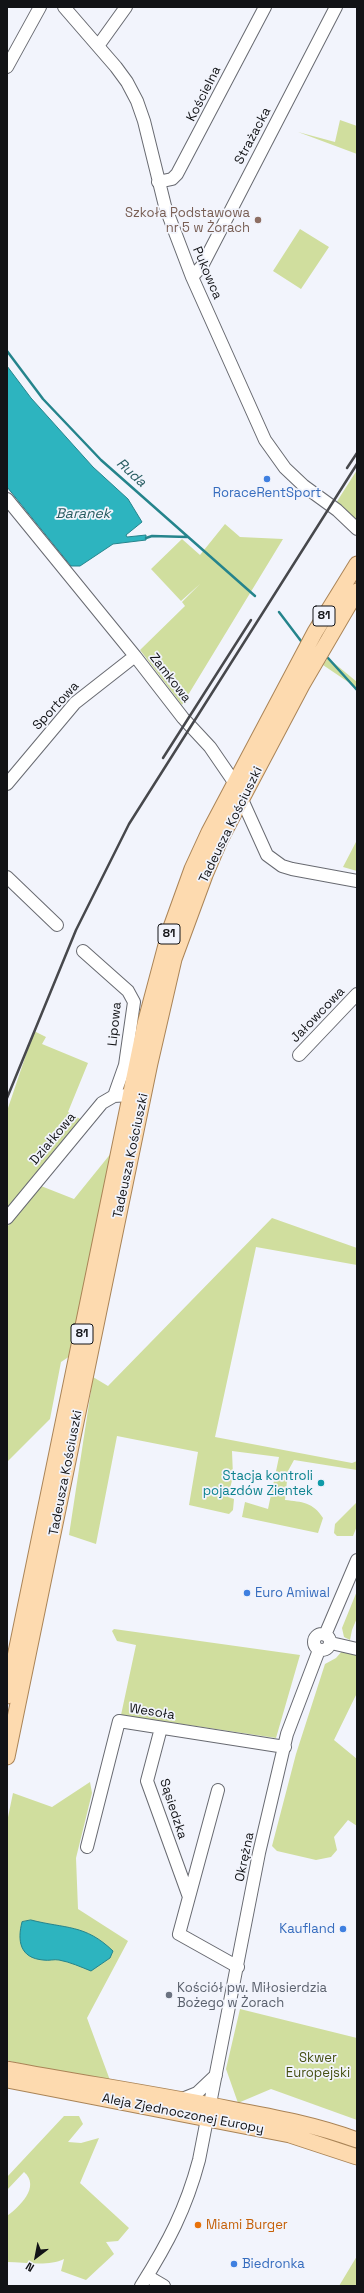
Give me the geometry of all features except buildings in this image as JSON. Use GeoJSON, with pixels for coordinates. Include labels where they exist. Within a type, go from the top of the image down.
{"type":"FeatureCollection","features":[{"type":"Feature","properties":{"kind":"main road","name":"Tadeusza Kościuszki"},"geometry":{"type":"LineString","coordinates":[[7,1696],[131,1095],[159,968],[172,924],[195,863],[234,782],[315,632],[357,564]]}},
{"type":"Feature","properties":{"kind":"main road","name":"Tadeusza Kościuszki"},"geometry":{"type":"LineString","coordinates":[[7,1757],[170,973],[205,875],[242,799],[305,679],[357,591]]}},
{"type":"Feature","properties":{"kind":"main road","name":"Aleja Zjednoczonej Europy"},"geometry":{"type":"LineString","coordinates":[[7,2072],[182,2099],[209,2112],[238,2110],[304,2124],[357,2140]]}},
{"type":"Feature","properties":{"kind":"main road","name":"Aleja Zjednoczonej Europy"},"geometry":{"type":"LineString","coordinates":[[7,2072],[209,2112],[290,2135],[357,2157]]}},
{"type":"Feature","properties":{"kind":"street"},"geometry":{"type":"LineString","coordinates":[[7,67],[40,7]]}},
{"type":"Feature","properties":{"kind":"street","name":"Pukowca"},"geometry":{"type":"LineString","coordinates":[[64,7],[127,82],[137,101],[144,121],[165,206],[192,276],[261,431],[274,454],[285,468],[304,486],[337,510],[357,530]]}},
{"type":"Feature","properties":{"kind":"street"},"geometry":{"type":"LineString","coordinates":[[98,46],[126,7]]}},
{"type":"Feature","properties":{"kind":"street","name":"Kościelna"},"geometry":{"type":"LineString","coordinates":[[158,182],[172,179],[177,174],[265,7]]}},
{"type":"Feature","properties":{"kind":"street","name":"Strażacka"},"geometry":{"type":"LineString","coordinates":[[192,276],[202,266],[336,7]]}},
{"type":"Feature","properties":{"kind":"street","name":"Zamkowa"},"geometry":{"type":"LineString","coordinates":[[7,499],[135,656],[183,718],[210,747],[234,782],[267,855],[282,866],[303,872],[357,881]]}},
{"type":"Feature","properties":{"kind":"street","name":"Sportowa"},"geometry":{"type":"LineString","coordinates":[[7,784],[75,703],[135,656]]}},
{"type":"Feature","properties":{"kind":"street"},"geometry":{"type":"LineString","coordinates":[[7,878],[57,925]]}},
{"type":"Feature","properties":{"kind":"street","name":"Lipowa"},"geometry":{"type":"LineString","coordinates":[[83,951],[128,991],[134,1002],[125,1065],[114,1096]]}},
{"type":"Feature","properties":{"kind":"street","name":"Jałowcowa"},"geometry":{"type":"LineString","coordinates":[[298,1055],[357,994]]}},
{"type":"Feature","properties":{"kind":"street"},"geometry":{"type":"LineString","coordinates":[[114,1096],[131,1095]]}},
{"type":"Feature","properties":{"kind":"street","name":"Działkowa"},"geometry":{"type":"LineString","coordinates":[[7,1218],[102,1103],[114,1096]]}},
{"type":"Feature","properties":{"kind":"street"},"geometry":{"type":"LineString","coordinates":[[357,1560],[328,1639],[357,1649]]}},
{"type":"Feature","properties":{"kind":"street","name":"Okrężna"},"geometry":{"type":"LineString","coordinates":[[144,2281],[179,2220],[190,2194],[209,2112],[259,1853],[285,1747],[302,1691],[319,1650],[329,1648],[328,1639]]}},
{"type":"Feature","properties":{"kind":"street","name":"Wesoła"},"geometry":{"type":"LineString","coordinates":[[87,1847],[119,1721],[285,1747]]}},
{"type":"Feature","properties":{"kind":"street","name":"Sąsiedzka"},"geometry":{"type":"LineString","coordinates":[[162,1728],[147,1780],[189,1897]]}},
{"type":"Feature","properties":{"kind":"street","name":"Sąsiedzka"},"geometry":{"type":"LineString","coordinates":[[218,1790],[179,1934],[238,1967]]}},
{"type":"Feature","properties":{"kind":"street","name":"Okrężna"},"geometry":{"type":"LineString","coordinates":[[216,2075],[220,2096],[228,2105],[238,2110]]}},
{"type":"Feature","properties":{"kind":"street","name":"Aleja Zjednoczonej Europy"},"geometry":{"type":"LineString","coordinates":[[182,2099],[197,2092],[216,2075]]}},
{"type":"Feature","properties":{"kind":"street"},"geometry":{"type":"LineString","coordinates":[[144,2281],[164,2286]]}},
{"type":"Feature","properties":{"kind":"green space"},"geometry":{"type":"Polygon","coordinates":[[[340,120],[357,126],[357,154],[298,132],[335,142],[340,120]]]}},
{"type":"Feature","properties":{"kind":"green space"},"geometry":{"type":"Polygon","coordinates":[[[300,229],[329,247],[301,289],[273,271],[300,229]]]}},
{"type":"Feature","properties":{"kind":"green space"},"geometry":{"type":"Polygon","coordinates":[[[357,470],[357,523],[336,503],[357,470]]]}},
{"type":"Feature","properties":{"kind":"green space"},"geometry":{"type":"Polygon","coordinates":[[[225,524],[240,537],[283,539],[182,705],[140,650],[185,606],[182,602],[200,584],[181,601],[151,569],[182,539],[200,555],[225,524]]]}},
{"type":"Feature","properties":{"kind":"green space"},"geometry":{"type":"Polygon","coordinates":[[[328,658],[357,682],[357,688],[323,665],[328,658]]]}},
{"type":"Feature","properties":{"kind":"green space"},"geometry":{"type":"Polygon","coordinates":[[[357,840],[357,871],[343,867],[357,840]]]}},
{"type":"Feature","properties":{"kind":"green space"},"geometry":{"type":"Polygon","coordinates":[[[34,1031],[46,1037],[42,1044],[88,1063],[68,1112],[82,1120],[7,1211],[7,1111],[34,1031]]]}},
{"type":"Feature","properties":{"kind":"green space"},"geometry":{"type":"Polygon","coordinates":[[[112,1152],[70,1356],[61,1362],[50,1419],[7,1462],[7,1227],[41,1186],[74,1199],[112,1152]]]}},
{"type":"Feature","properties":{"kind":"green space"},"geometry":{"type":"Polygon","coordinates":[[[272,1218],[357,1248],[357,1265],[256,1247],[215,1437],[352,1463],[357,1461],[357,1470],[294,1460],[288,1471],[285,1500],[302,1502],[311,1506],[319,1513],[323,1518],[318,1533],[242,1517],[245,1502],[268,1509],[279,1457],[232,1451],[233,1476],[228,1497],[234,1499],[233,1510],[229,1514],[189,1505],[198,1452],[117,1436],[96,1544],[69,1535],[93,1377],[108,1386],[272,1218]]]}},
{"type":"Feature","properties":{"kind":"green space"},"geometry":{"type":"Polygon","coordinates":[[[357,1502],[357,1526],[353,1536],[337,1536],[334,1533],[335,1524],[357,1502]]]}},
{"type":"Feature","properties":{"kind":"green space"},"geometry":{"type":"Polygon","coordinates":[[[357,1591],[357,1618],[350,1640],[344,1637],[342,1628],[357,1591]]]}},
{"type":"Feature","properties":{"kind":"green space"},"geometry":{"type":"Polygon","coordinates":[[[114,1629],[300,1655],[276,1738],[121,1715],[136,1645],[117,1641],[112,1631],[114,1629]]]}},
{"type":"Feature","properties":{"kind":"green space"},"geometry":{"type":"Polygon","coordinates":[[[343,1650],[357,1654],[357,1693],[334,1740],[357,1759],[357,1826],[348,1820],[334,1837],[337,1850],[331,1857],[316,1860],[277,1851],[272,1846],[296,1754],[325,1664],[336,1658],[343,1650]]]}},
{"type":"Feature","properties":{"kind":"green space"},"geometry":{"type":"Polygon","coordinates":[[[90,1782],[92,1793],[76,1858],[78,1909],[128,1941],[87,2018],[111,2083],[9,2061],[7,2059],[7,1822],[13,1793],[52,1807],[90,1782]]]}},
{"type":"Feature","properties":{"kind":"green space","name":"Skwer Europejski"},"geometry":{"type":"Polygon","coordinates":[[[240,2009],[357,2038],[357,2120],[271,2089],[238,2103],[226,2069],[240,2009]]]}},
{"type":"Feature","properties":{"kind":"green space"},"geometry":{"type":"Polygon","coordinates":[[[64,2116],[79,2116],[83,2124],[68,2142],[81,2143],[99,2138],[80,2183],[129,2228],[118,2241],[106,2242],[114,2254],[86,2280],[61,2271],[64,2259],[51,2263],[36,2264],[7,2262],[7,2216],[22,2202],[29,2190],[30,2184],[29,2178],[24,2172],[7,2190],[7,2177],[64,2116]]]}},
{"type":"Feature","properties":{"kind":"green space"},"geometry":{"type":"Polygon","coordinates":[[[357,2256],[357,2286],[339,2286],[357,2256]]]}},
{"type":"Feature","properties":{"kind":"water","name":"Baranek"},"geometry":{"type":"Polygon","coordinates":[[[7,366],[31,398],[93,467],[128,499],[142,522],[126,535],[127,537],[146,535],[146,540],[113,544],[80,566],[71,566],[7,487],[7,366]]]}},
{"type":"Feature","properties":{"kind":"water"},"geometry":{"type":"Polygon","coordinates":[[[31,1920],[75,1929],[93,1936],[113,1951],[110,1958],[91,1971],[63,1961],[35,1959],[25,1952],[20,1942],[22,1922],[31,1920]]]}},
{"type":"Feature","properties":{"kind":"waterway","name":"Ruda"},"geometry":{"type":"LineString","coordinates":[[7,351],[43,399],[101,460],[255,596]]}},
{"type":"Feature","properties":{"kind":"waterway"},"geometry":{"type":"LineString","coordinates":[[146,538],[152,536],[188,537]]}},
{"type":"Feature","properties":{"kind":"waterway","name":"Ruda"},"geometry":{"type":"LineString","coordinates":[[279,612],[301,641]]}},
{"type":"Feature","properties":{"kind":"waterway","name":"Ruda"},"geometry":{"type":"LineString","coordinates":[[328,658],[357,690]]}},
{"type":"Feature","properties":{"kind":"railway"},"geometry":{"type":"LineString","coordinates":[[347,468],[357,453]]}},
{"type":"Feature","properties":{"kind":"railway"},"geometry":{"type":"LineString","coordinates":[[7,1098],[76,930],[129,824],[357,464]]}},
{"type":"Feature","properties":{"kind":"railway"},"geometry":{"type":"LineString","coordinates":[[163,758],[251,620]]}},
{"type":"Feature","properties":{"kind":"place","name":"Szkoła Podstawowa nr 5 w Żorach"},"geometry":{"type":"Point","coordinates":[258,220]}},
{"type":"Feature","properties":{"kind":"place","name":"RoraceRentSport"},"geometry":{"type":"Point","coordinates":[267,479]}},
{"type":"Feature","properties":{"kind":"place","name":"Stacja kontroli pojazdów Zientek"},"geometry":{"type":"Point","coordinates":[321,1483]}},
{"type":"Feature","properties":{"kind":"place","name":"Euro Amiwal"},"geometry":{"type":"Point","coordinates":[247,1593]}},
{"type":"Feature","properties":{"kind":"place","name":"Kaufland"},"geometry":{"type":"Point","coordinates":[343,1929]}},
{"type":"Feature","properties":{"kind":"place","name":"Kościół pw. Miłosierdzia Bożego w Żorach"},"geometry":{"type":"Point","coordinates":[169,1995]}},
{"type":"Feature","properties":{"kind":"place","name":"Miami Burger"},"geometry":{"type":"Point","coordinates":[198,2225]}},
{"type":"Feature","properties":{"kind":"place","name":"Biedronka"},"geometry":{"type":"Point","coordinates":[234,2264]}}]}
